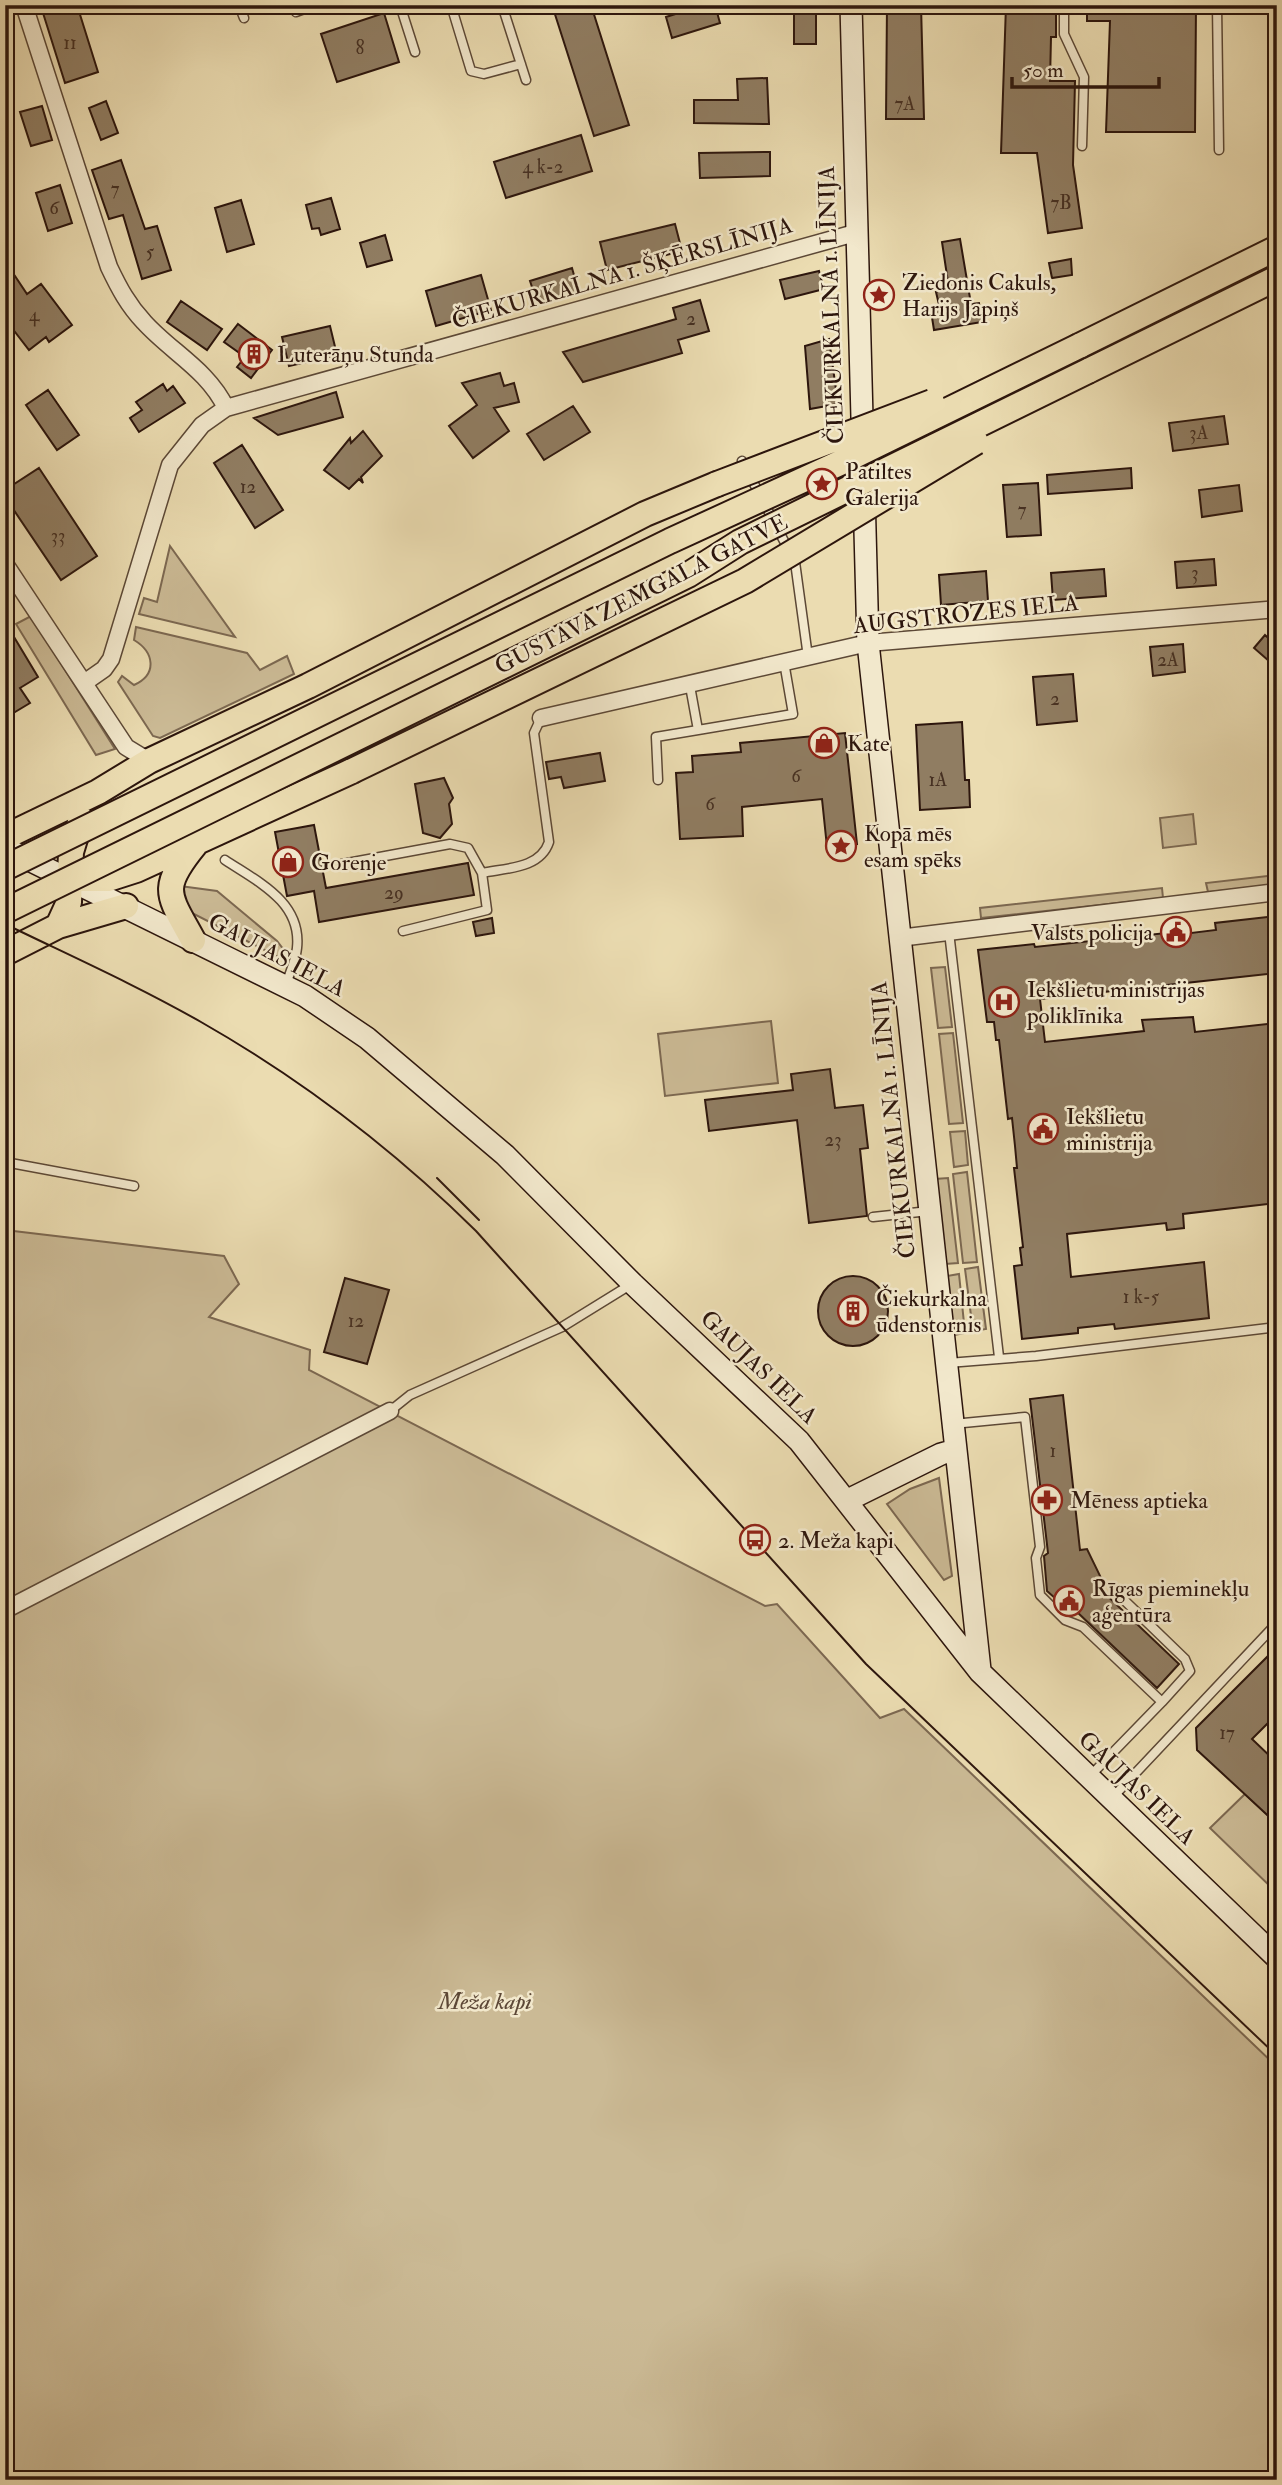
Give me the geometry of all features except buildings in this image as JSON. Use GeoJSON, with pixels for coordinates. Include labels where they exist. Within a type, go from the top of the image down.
{"type":"FeatureCollection","features":[{"type":"Feature","properties":{"kind":"main road","name":"GUSTAVA ZEMGALA GATVE"},"geometry":{"type":"LineString","coordinates":[[5,868],[657,547],[796,484],[1277,248]]}},
{"type":"Feature","properties":{"kind":"main road","name":"GUSTAVA ZEMGALA GATVE"},"geometry":{"type":"LineString","coordinates":[[5,911],[676,581],[740,542],[1277,278]]}},
{"type":"Feature","properties":{"kind":"main road"},"geometry":{"type":"LineString","coordinates":[[5,837],[98,792],[149,761],[308,686],[645,514],[1079,346]]}},
{"type":"Feature","properties":{"kind":"main road"},"geometry":{"type":"LineString","coordinates":[[72,879],[108,879],[195,845],[745,581],[828,534],[1088,371]]}},
{"type":"Feature","properties":{"kind":"main road"},"geometry":{"type":"LineString","coordinates":[[58,926],[69,902],[71,852],[77,825],[98,792]]}},
{"type":"Feature","properties":{"kind":"main road"},"geometry":{"type":"LineString","coordinates":[[193,940],[170,899],[175,870],[195,845]]}},
{"type":"Feature","properties":{"kind":"main road"},"geometry":{"type":"LineString","coordinates":[[5,953],[58,926],[126,906]]}},
{"type":"Feature","properties":{"kind":"street"},"geometry":{"type":"LineString","coordinates":[[24,5],[109,267],[124,299],[145,324],[208,378],[226,408]]}},
{"type":"Feature","properties":{"kind":"street","name":"ČIEKURKALNA 1. LĪNIJA"},"geometry":{"type":"LineString","coordinates":[[851,5],[868,643],[980,1672]]}},
{"type":"Feature","properties":{"kind":"street","name":"ČIEKURKALNA 1. ŠĶĒRSLĪNIJA"},"geometry":{"type":"LineString","coordinates":[[84,683],[104,669],[111,659],[170,465],[202,425],[226,408],[855,233]]}},
{"type":"Feature","properties":{"kind":"street"},"geometry":{"type":"LineString","coordinates":[[5,564],[126,747],[149,761]]}},
{"type":"Feature","properties":{"kind":"street","name":"AUGSTROZES IELA"},"geometry":{"type":"LineString","coordinates":[[541,718],[690,686],[868,643],[1277,609]]}},
{"type":"Feature","properties":{"kind":"street","name":"GAUJAS IELA"},"geometry":{"type":"LineString","coordinates":[[5,848],[286,985],[340,1017],[494,1146],[633,1284],[799,1441],[848,1500],[980,1672],[1277,1958]]}},
{"type":"Feature","properties":{"kind":"street"},"geometry":{"type":"LineString","coordinates":[[899,938],[1277,892]]}},
{"type":"Feature","properties":{"kind":"street"},"geometry":{"type":"LineString","coordinates":[[5,1610],[390,1411]]}},
{"type":"Feature","properties":{"kind":"street"},"geometry":{"type":"LineString","coordinates":[[848,1500],[940,1454],[955,1450]]}},
{"type":"Feature","properties":{"kind":"lane"},"geometry":{"type":"LineString","coordinates":[[239,5],[244,18]]}},
{"type":"Feature","properties":{"kind":"lane"},"geometry":{"type":"LineString","coordinates":[[296,12],[316,5]]}},
{"type":"Feature","properties":{"kind":"lane"},"geometry":{"type":"LineString","coordinates":[[400,5],[415,52]]}},
{"type":"Feature","properties":{"kind":"lane"},"geometry":{"type":"LineString","coordinates":[[451,5],[471,71],[484,74],[521,64]]}},
{"type":"Feature","properties":{"kind":"lane"},"geometry":{"type":"LineString","coordinates":[[502,5],[526,80]]}},
{"type":"Feature","properties":{"kind":"lane"},"geometry":{"type":"LineString","coordinates":[[1064,5],[1064,34],[1084,77],[1082,146]]}},
{"type":"Feature","properties":{"kind":"lane"},"geometry":{"type":"LineString","coordinates":[[1217,5],[1219,150]]}},
{"type":"Feature","properties":{"kind":"lane"},"geometry":{"type":"LineString","coordinates":[[742,461],[795,562],[808,657]]}},
{"type":"Feature","properties":{"kind":"lane"},"geometry":{"type":"LineString","coordinates":[[658,780],[656,737],[793,714],[784,662]]}},
{"type":"Feature","properties":{"kind":"lane"},"geometry":{"type":"LineString","coordinates":[[690,686],[698,730]]}},
{"type":"Feature","properties":{"kind":"lane"},"geometry":{"type":"LineString","coordinates":[[482,873],[535,862],[545,854],[549,842],[534,733],[541,718]]}},
{"type":"Feature","properties":{"kind":"lane"},"geometry":{"type":"LineString","coordinates":[[342,864],[450,844],[468,848],[482,873],[487,910],[403,931]]}},
{"type":"Feature","properties":{"kind":"lane"},"geometry":{"type":"LineString","coordinates":[[225,860],[281,898],[295,923],[297,948],[286,985]]}},
{"type":"Feature","properties":{"kind":"lane"},"geometry":{"type":"LineString","coordinates":[[949,932],[999,1357]]}},
{"type":"Feature","properties":{"kind":"lane"},"geometry":{"type":"LineString","coordinates":[[5,1162],[134,1186]]}},
{"type":"Feature","properties":{"kind":"lane"},"geometry":{"type":"LineString","coordinates":[[873,1217],[929,1211]]}},
{"type":"Feature","properties":{"kind":"lane"},"geometry":{"type":"LineString","coordinates":[[390,1411],[410,1395],[570,1322],[633,1284]]}},
{"type":"Feature","properties":{"kind":"lane"},"geometry":{"type":"LineString","coordinates":[[946,1363],[1036,1356],[1277,1327]]}},
{"type":"Feature","properties":{"kind":"lane"},"geometry":{"type":"LineString","coordinates":[[951,1424],[1026,1417],[1040,1546],[1035,1558],[1040,1595],[1065,1620],[1083,1627],[1161,1702]]}},
{"type":"Feature","properties":{"kind":"lane"},"geometry":{"type":"LineString","coordinates":[[1088,1778],[1190,1671],[1185,1659],[1124,1600]]}},
{"type":"Feature","properties":{"kind":"lane"},"geometry":{"type":"LineString","coordinates":[[1110,1799],[1277,1623]]}},
{"type":"Feature","properties":{"kind":"green space"},"geometry":{"type":"Polygon","coordinates":[[[170,546],[235,637],[139,614],[144,598],[157,602],[170,546]]]}},
{"type":"Feature","properties":{"kind":"green space"},"geometry":{"type":"Polygon","coordinates":[[[31,616],[115,749],[96,755],[16,624],[31,616]]]}},
{"type":"Feature","properties":{"kind":"green space"},"geometry":{"type":"Polygon","coordinates":[[[136,627],[247,653],[260,670],[287,656],[294,674],[160,738],[153,736],[118,682],[122,676],[134,685],[147,675],[150,669],[146,651],[134,640],[136,627]]]}},
{"type":"Feature","properties":{"kind":"green space"},"geometry":{"type":"Polygon","coordinates":[[[1193,814],[1196,844],[1163,848],[1160,818],[1193,814]]]}},
{"type":"Feature","properties":{"kind":"green space"},"geometry":{"type":"Polygon","coordinates":[[[1277,875],[1277,885],[1208,892],[1206,883],[1277,875]]]}},
{"type":"Feature","properties":{"kind":"green space"},"geometry":{"type":"Polygon","coordinates":[[[180,886],[217,891],[277,941],[284,950],[284,960],[188,911],[180,886]]]}},
{"type":"Feature","properties":{"kind":"green space"},"geometry":{"type":"Polygon","coordinates":[[[1162,888],[1163,898],[981,918],[980,908],[1162,888]]]}},
{"type":"Feature","properties":{"kind":"green space"},"geometry":{"type":"Polygon","coordinates":[[[945,967],[952,1027],[938,1028],[931,968],[945,967]]]}},
{"type":"Feature","properties":{"kind":"green space"},"geometry":{"type":"Polygon","coordinates":[[[771,1021],[778,1083],[665,1096],[658,1034],[771,1021]]]}},
{"type":"Feature","properties":{"kind":"green space"},"geometry":{"type":"Polygon","coordinates":[[[953,1033],[963,1123],[949,1124],[939,1034],[953,1033]]]}},
{"type":"Feature","properties":{"kind":"green space"},"geometry":{"type":"Polygon","coordinates":[[[965,1131],[968,1165],[954,1167],[950,1132],[965,1131]]]}},
{"type":"Feature","properties":{"kind":"green space"},"geometry":{"type":"Polygon","coordinates":[[[967,1172],[977,1262],[963,1263],[953,1174],[967,1172]]]}},
{"type":"Feature","properties":{"kind":"green space"},"geometry":{"type":"Polygon","coordinates":[[[948,1178],[958,1263],[945,1264],[935,1179],[948,1178]]]}},
{"type":"Feature","properties":{"kind":"green space","name":"Meža kapi"},"geometry":{"type":"Polygon","coordinates":[[[5,1230],[224,1256],[239,1284],[209,1317],[310,1350],[309,1370],[765,1606],[777,1604],[880,1718],[904,1709],[1277,2067],[1277,2480],[5,2480],[5,1230]]]}},
{"type":"Feature","properties":{"kind":"green space"},"geometry":{"type":"Polygon","coordinates":[[[978,1267],[986,1329],[973,1331],[965,1269],[978,1267]]]}},
{"type":"Feature","properties":{"kind":"green space"},"geometry":{"type":"Polygon","coordinates":[[[959,1274],[965,1333],[954,1335],[947,1276],[959,1274]]]}},
{"type":"Feature","properties":{"kind":"green space"},"geometry":{"type":"Polygon","coordinates":[[[939,1478],[952,1576],[944,1580],[887,1504],[910,1489],[939,1478]]]}},
{"type":"Feature","properties":{"kind":"green space"},"geometry":{"type":"Polygon","coordinates":[[[1245,1794],[1277,1824],[1277,1893],[1210,1828],[1245,1794]]]}},
{"type":"Feature","properties":{"kind":"tram line"},"geometry":{"type":"LineString","coordinates":[[5,924],[153,996],[275,1067],[379,1144],[445,1201],[476,1231],[866,1664],[1277,2056]]}},
{"type":"Feature","properties":{"kind":"tram line"},"geometry":{"type":"LineString","coordinates":[[437,1178],[479,1220]]}},
{"type":"Feature","properties":{"kind":"place","name":"Ziedonis Cakuls, Harijs Japiņš"},"geometry":{"type":"Point","coordinates":[879,295]}},
{"type":"Feature","properties":{"kind":"place","name":"Luterāņu Stunda"},"geometry":{"type":"Point","coordinates":[254,354]}},
{"type":"Feature","properties":{"kind":"place","name":"Patiltes Galerija"},"geometry":{"type":"Point","coordinates":[822,484]}},
{"type":"Feature","properties":{"kind":"place","name":"Kate"},"geometry":{"type":"Point","coordinates":[824,743]}},
{"type":"Feature","properties":{"kind":"place","name":"Kopā mēs esam spēks"},"geometry":{"type":"Point","coordinates":[841,846]}},
{"type":"Feature","properties":{"kind":"place","name":"Gorenje"},"geometry":{"type":"Point","coordinates":[288,862]}},
{"type":"Feature","properties":{"kind":"place","name":"Valsts policija"},"geometry":{"type":"Point","coordinates":[1176,932]}},
{"type":"Feature","properties":{"kind":"place","name":"Iekšlietu ministrijas poliklīnika"},"geometry":{"type":"Point","coordinates":[1004,1002]}},
{"type":"Feature","properties":{"kind":"place","name":"Iekšlietu ministrija"},"geometry":{"type":"Point","coordinates":[1043,1129]}},
{"type":"Feature","properties":{"kind":"place","name":"Čiekurkalna ūdenstornis"},"geometry":{"type":"Point","coordinates":[853,1311]}},
{"type":"Feature","properties":{"kind":"place","name":"Mēness aptieka"},"geometry":{"type":"Point","coordinates":[1047,1500]}},
{"type":"Feature","properties":{"kind":"place","name":"2. Meža kapi"},"geometry":{"type":"Point","coordinates":[755,1540]}},
{"type":"Feature","properties":{"kind":"place","name":"Rīgas pieminekļu aģentūra"},"geometry":{"type":"Point","coordinates":[1069,1601]}}]}
